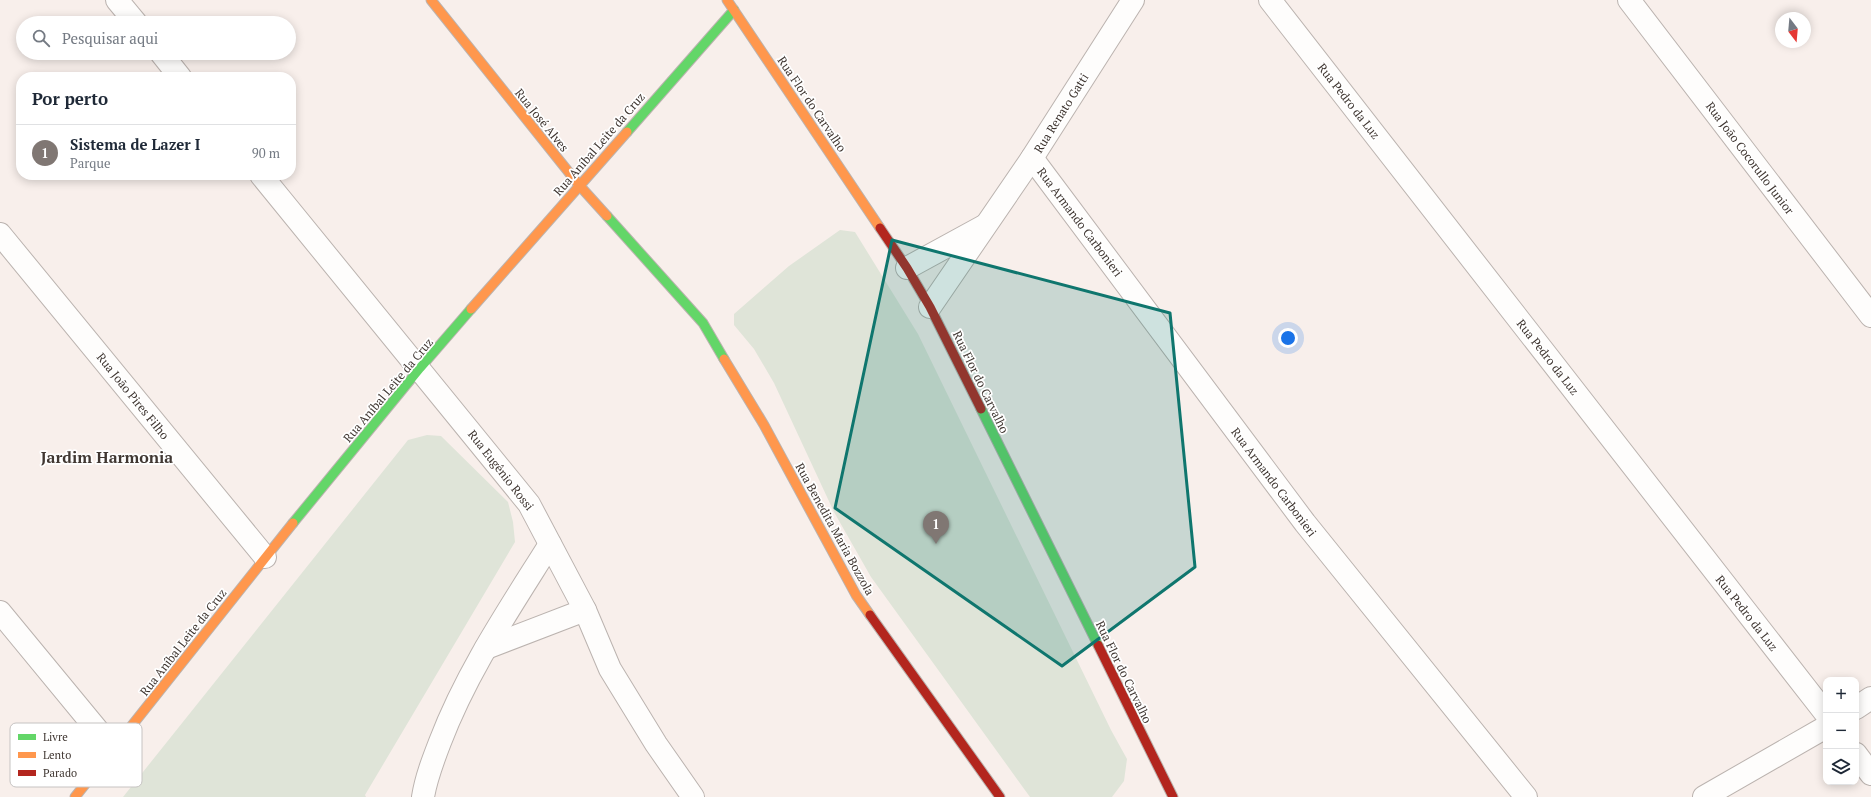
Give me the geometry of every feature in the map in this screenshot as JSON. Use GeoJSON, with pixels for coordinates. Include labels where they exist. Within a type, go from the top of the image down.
{"type":"FeatureCollection","features":[{"type":"Feature","properties":{"kind":"street"},"geometry":{"type":"LineString","coordinates":[[117,0],[130,16]]}},
{"type":"Feature","properties":{"kind":"street","name":"Rua José Alves"},"geometry":{"type":"LineString","coordinates":[[431,0],[579,185],[703,323]]}},
{"type":"Feature","properties":{"kind":"street","name":"Rua Flor do Carvalho"},"geometry":{"type":"LineString","coordinates":[[727,0],[907,268],[930,307],[1172,796]]}},
{"type":"Feature","properties":{"kind":"street","name":"Rua Renato Gatti"},"geometry":{"type":"LineString","coordinates":[[930,307],[1032,158],[1133,0]]}},
{"type":"Feature","properties":{"kind":"street","name":"Rua Pedro da Luz"},"geometry":{"type":"LineString","coordinates":[[1270,0],[1825,713]]}},
{"type":"Feature","properties":{"kind":"street","name":"Rua João Cocorullo Junior"},"geometry":{"type":"LineString","coordinates":[[1629,0],[1871,316]]}},
{"type":"Feature","properties":{"kind":"street","name":"Rua Aníbal Leite da Cruz"},"geometry":{"type":"LineString","coordinates":[[134,723],[266,557],[420,368],[734,10]]}},
{"type":"Feature","properties":{"kind":"street"},"geometry":{"type":"LineString","coordinates":[[167,60],[176,72]]}},
{"type":"Feature","properties":{"kind":"street","name":"Rua Armando Carbonieri"},"geometry":{"type":"LineString","coordinates":[[1032,158],[1305,523],[1526,797]]}},
{"type":"Feature","properties":{"kind":"street","name":"Rua Eugênio Rossi"},"geometry":{"type":"LineString","coordinates":[[265,180],[420,368],[529,504],[585,610],[610,669],[656,744],[693,797]]}},
{"type":"Feature","properties":{"kind":"street","name":"Rua Renato Gatti"},"geometry":{"type":"LineString","coordinates":[[907,268],[987,224]]}},
{"type":"Feature","properties":{"kind":"street","name":"Rua João Pires Filho"},"geometry":{"type":"LineString","coordinates":[[0,234],[266,557]]}},
{"type":"Feature","properties":{"kind":"street","name":"Rua Benedita Maria Bozzola"},"geometry":{"type":"LineString","coordinates":[[703,323],[764,425],[856,594],[1000,797]]}},
{"type":"Feature","properties":{"kind":"street"},"geometry":{"type":"LineString","coordinates":[[423,797],[425,780],[453,708],[486,648],[550,544]]}},
{"type":"Feature","properties":{"kind":"street"},"geometry":{"type":"LineString","coordinates":[[486,648],[585,610]]}},
{"type":"Feature","properties":{"kind":"street"},"geometry":{"type":"LineString","coordinates":[[0,612],[92,723]]}},
{"type":"Feature","properties":{"kind":"street"},"geometry":{"type":"LineString","coordinates":[[1859,706],[1871,698]]}},
{"type":"Feature","properties":{"kind":"street"},"geometry":{"type":"LineString","coordinates":[[1704,797],[1823,729]]}},
{"type":"Feature","properties":{"kind":"street"},"geometry":{"type":"LineString","coordinates":[[1859,758],[1871,774]]}},
{"type":"Feature","properties":{"kind":"street","name":"Rua Aníbal Leite da Cruz"},"geometry":{"type":"LineString","coordinates":[[75,797],[83,787]]}},
{"type":"Feature","properties":{"kind":"highlighted area"},"geometry":{"type":"Polygon","coordinates":[[[892,240],[1170,313],[1195,567],[1062,666],[835,508],[892,240]]]}},
{"type":"Feature","properties":{"kind":"shaded area"},"geometry":{"type":"Polygon","coordinates":[[[840,230],[855,232],[918,334],[1111,730],[1127,759],[1124,781],[1112,797],[1030,797],[871,577],[834,512],[774,383],[754,349],[734,325],[734,314],[789,266],[840,230]]]}},
{"type":"Feature","properties":{"kind":"shaded area"},"geometry":{"type":"Polygon","coordinates":[[[427,435],[441,436],[508,502],[513,522],[515,542],[365,795],[366,797],[123,797],[131,787],[142,787],[142,773],[408,440],[427,435]]]}},
{"type":"Feature","properties":{"kind":"traffic: fast"},"geometry":{"type":"LineString","coordinates":[[627,132],[734,10]]}},
{"type":"Feature","properties":{"kind":"traffic: fast"},"geometry":{"type":"LineString","coordinates":[[607,216],[703,323],[724,359]]}},
{"type":"Feature","properties":{"kind":"traffic: fast"},"geometry":{"type":"LineString","coordinates":[[293,523],[420,368],[471,309]]}},
{"type":"Feature","properties":{"kind":"traffic: fast"},"geometry":{"type":"LineString","coordinates":[[981,409],[1098,645]]}},
{"type":"Feature","properties":{"kind":"traffic: slow"},"geometry":{"type":"LineString","coordinates":[[431,0],[579,185],[607,216]]}},
{"type":"Feature","properties":{"kind":"traffic: slow"},"geometry":{"type":"LineString","coordinates":[[727,0],[880,228]]}},
{"type":"Feature","properties":{"kind":"traffic: slow"},"geometry":{"type":"LineString","coordinates":[[471,309],[627,132]]}},
{"type":"Feature","properties":{"kind":"traffic: slow"},"geometry":{"type":"LineString","coordinates":[[724,359],[764,425],[856,595],[870,615]]}},
{"type":"Feature","properties":{"kind":"traffic: slow"},"geometry":{"type":"LineString","coordinates":[[134,723],[293,523]]}},
{"type":"Feature","properties":{"kind":"traffic: slow"},"geometry":{"type":"LineString","coordinates":[[75,797],[83,787]]}},
{"type":"Feature","properties":{"kind":"traffic: jam"},"geometry":{"type":"LineString","coordinates":[[880,228],[907,268],[930,307],[981,409]]}},
{"type":"Feature","properties":{"kind":"traffic: jam"},"geometry":{"type":"LineString","coordinates":[[870,615],[1000,797]]}},
{"type":"Feature","properties":{"kind":"traffic: jam"},"geometry":{"type":"LineString","coordinates":[[1098,645],[1173,797]]}},
{"type":"Feature","properties":{"kind":"place","name":"Sistema de Lazer I"},"geometry":{"type":"Point","coordinates":[936,544]}},
{"type":"Feature","properties":{"kind":"district","name":"Jardim Harmonia"},"geometry":{"type":"Point","coordinates":[107,457]}}]}
